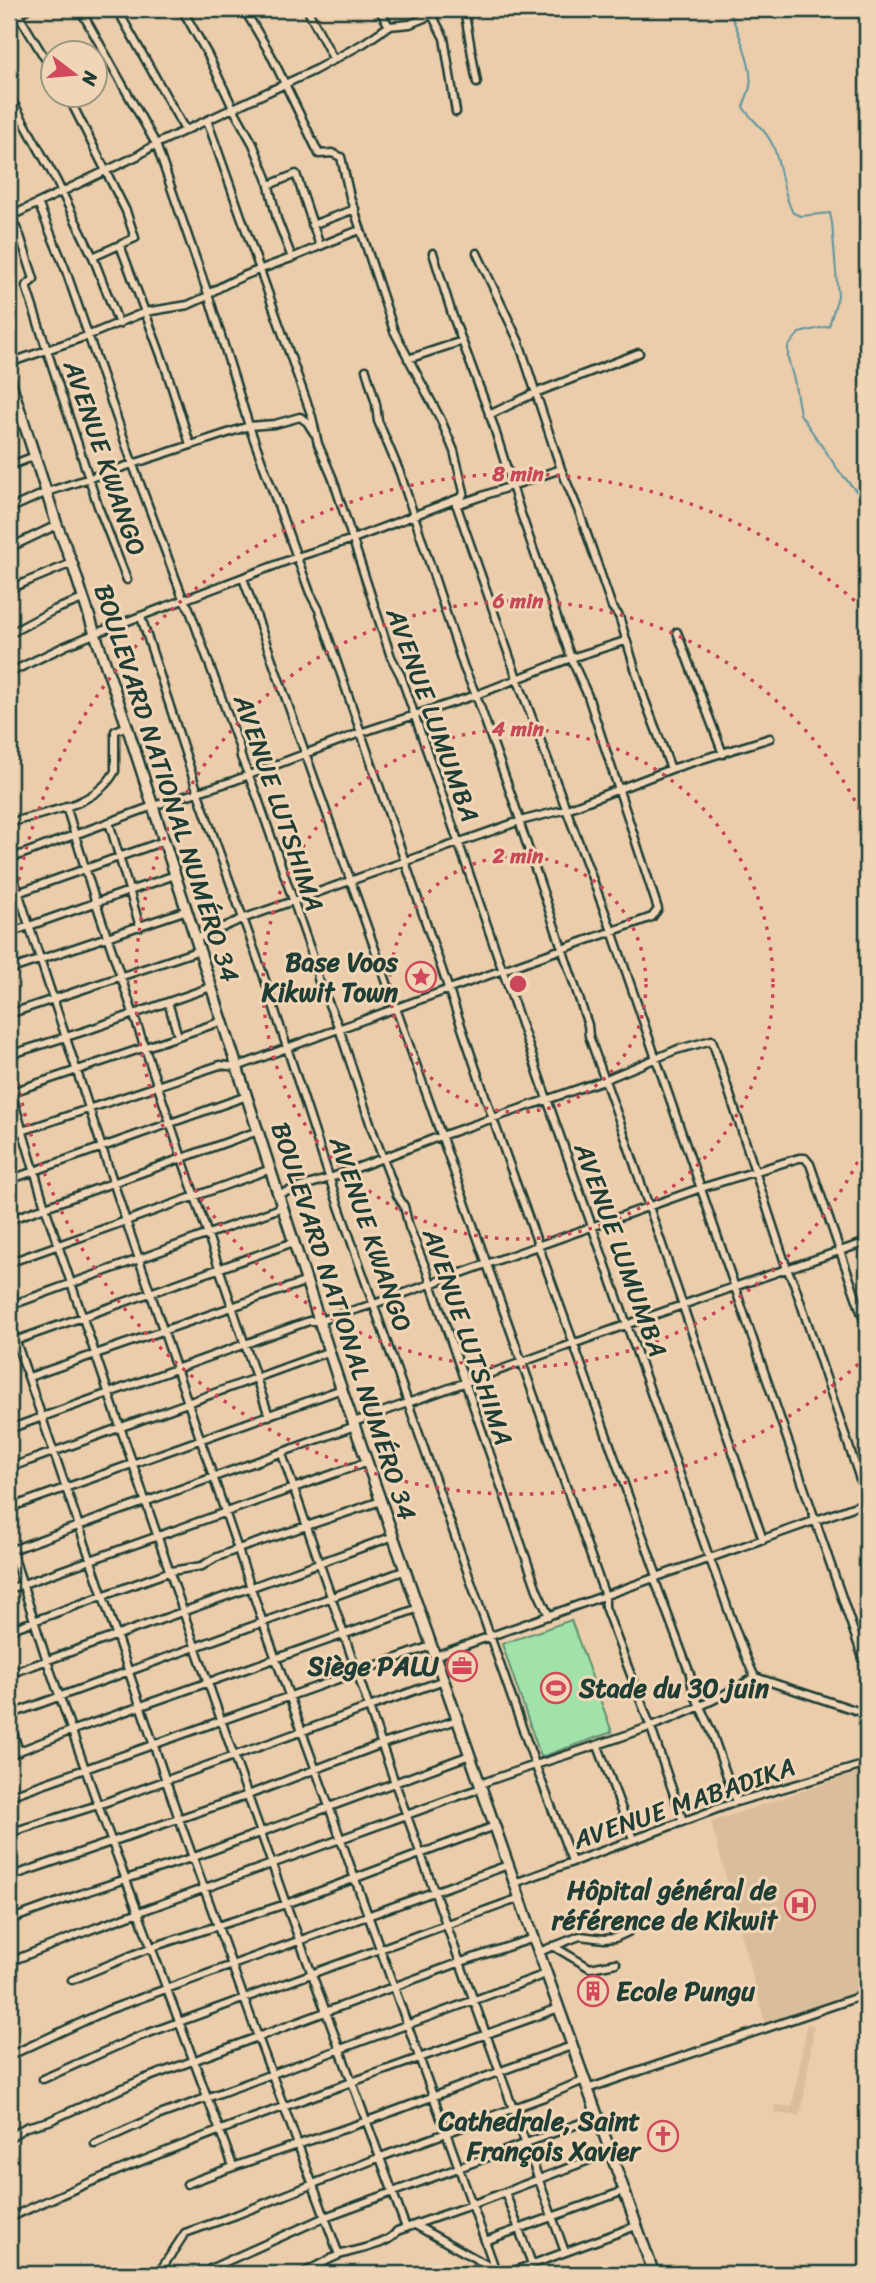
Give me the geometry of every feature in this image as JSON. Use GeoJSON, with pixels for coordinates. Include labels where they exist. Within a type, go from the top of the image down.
{"type":"FeatureCollection","features":[{"type":"Feature","properties":{"kind":"main road","name":"BOULEVARD NATIONAL NUMÉRO 34"},"geometry":{"type":"LineString","coordinates":[[9,380],[127,726],[342,1389],[585,2085],[654,2274]]}},
{"type":"Feature","properties":{"kind":"street"},"geometry":{"type":"LineString","coordinates":[[9,20],[27,9]]}},
{"type":"Feature","properties":{"kind":"street"},"geometry":{"type":"LineString","coordinates":[[80,9],[156,144],[249,426],[310,593],[319,610],[493,1119],[736,1802]]}},
{"type":"Feature","properties":{"kind":"street"},"geometry":{"type":"LineString","coordinates":[[117,9],[185,131]]}},
{"type":"Feature","properties":{"kind":"street"},"geometry":{"type":"LineString","coordinates":[[182,9],[253,144],[270,185],[276,219],[292,258]]}},
{"type":"Feature","properties":{"kind":"street"},"geometry":{"type":"LineString","coordinates":[[244,9],[271,55],[319,154],[332,153],[341,157],[360,230],[376,270],[394,331],[454,451],[464,492],[456,503]]}},
{"type":"Feature","properties":{"kind":"street"},"geometry":{"type":"LineString","coordinates":[[307,9],[334,60]]}},
{"type":"Feature","properties":{"kind":"street"},"geometry":{"type":"LineString","coordinates":[[379,9],[389,26]]}},
{"type":"Feature","properties":{"kind":"street"},"geometry":{"type":"LineString","coordinates":[[9,216],[334,60],[389,26],[410,24],[426,19],[430,12],[446,9]]}},
{"type":"Feature","properties":{"kind":"street"},"geometry":{"type":"LineString","coordinates":[[464,9],[477,83]]}},
{"type":"Feature","properties":{"kind":"street"},"geometry":{"type":"LineString","coordinates":[[430,12],[444,38],[456,112]]}},
{"type":"Feature","properties":{"kind":"street"},"geometry":{"type":"LineString","coordinates":[[18,14],[38,47]]}},
{"type":"Feature","properties":{"kind":"street"},"geometry":{"type":"LineString","coordinates":[[9,94],[93,257],[119,324]]}},
{"type":"Feature","properties":{"kind":"street"},"geometry":{"type":"LineString","coordinates":[[74,108],[126,211],[135,238],[93,257]]}},
{"type":"Feature","properties":{"kind":"street","name":"AVENUE LUMUMBA"},"geometry":{"type":"LineString","coordinates":[[207,120],[312,417],[318,444],[333,479],[391,657],[401,676],[709,1557],[724,1592],[746,1659],[755,1676]]}},
{"type":"Feature","properties":{"kind":"street"},"geometry":{"type":"LineString","coordinates":[[270,185],[296,174],[320,246]]}},
{"type":"Feature","properties":{"kind":"street","name":"AVENUE LUTSHIMA"},"geometry":{"type":"LineString","coordinates":[[38,203],[65,268],[133,465],[184,601],[189,608],[316,965],[318,979],[339,1028],[397,1195],[404,1206],[409,1227],[537,1590],[549,1616]]}},
{"type":"Feature","properties":{"kind":"street"},"geometry":{"type":"LineString","coordinates":[[312,225],[355,209]]}},
{"type":"Feature","properties":{"kind":"street","name":"AVENUE KWANGO"},"geometry":{"type":"LineString","coordinates":[[9,216],[20,236],[34,279],[26,286],[89,479],[127,580]]}},
{"type":"Feature","properties":{"kind":"street"},"geometry":{"type":"LineString","coordinates":[[9,363],[119,324],[145,312],[188,304],[259,268],[292,258],[360,230]]}},
{"type":"Feature","properties":{"kind":"street"},"geometry":{"type":"LineString","coordinates":[[120,245],[190,444]]}},
{"type":"Feature","properties":{"kind":"street"},"geometry":{"type":"LineString","coordinates":[[9,1134],[219,1065],[237,1067],[286,1047],[652,917],[659,909],[588,696],[571,658],[433,253]]}},
{"type":"Feature","properties":{"kind":"street"},"geometry":{"type":"LineString","coordinates":[[477,253],[519,342],[561,469],[580,514],[612,607],[619,616],[671,769]]}},
{"type":"Feature","properties":{"kind":"street"},"geometry":{"type":"LineString","coordinates":[[408,359],[462,341]]}},
{"type":"Feature","properties":{"kind":"street"},"geometry":{"type":"LineString","coordinates":[[489,415],[535,393],[639,353]]}},
{"type":"Feature","properties":{"kind":"street"},"geometry":{"type":"LineString","coordinates":[[366,370],[379,421],[400,473],[464,668],[520,821],[604,1080],[763,1540]]}},
{"type":"Feature","properties":{"kind":"street"},"geometry":{"type":"LineString","coordinates":[[9,422],[21,414]]}},
{"type":"Feature","properties":{"kind":"street"},"geometry":{"type":"LineString","coordinates":[[9,509],[47,492],[249,426],[275,424],[300,417],[307,422],[318,444]]}},
{"type":"Feature","properties":{"kind":"street"},"geometry":{"type":"LineString","coordinates":[[9,466],[35,456]]}},
{"type":"Feature","properties":{"kind":"street"},"geometry":{"type":"LineString","coordinates":[[9,673],[65,646],[297,557],[353,540],[414,515],[561,469]]}},
{"type":"Feature","properties":{"kind":"street"},"geometry":{"type":"LineString","coordinates":[[456,503],[517,678],[612,931],[814,1522],[864,1648],[867,1670]]}},
{"type":"Feature","properties":{"kind":"street"},"geometry":{"type":"LineString","coordinates":[[9,548],[57,525]]}},
{"type":"Feature","properties":{"kind":"street"},"geometry":{"type":"LineString","coordinates":[[9,588],[72,563]]}},
{"type":"Feature","properties":{"kind":"street"},"geometry":{"type":"LineString","coordinates":[[243,578],[605,1596],[605,1607],[683,1821]]}},
{"type":"Feature","properties":{"kind":"street"},"geometry":{"type":"LineString","coordinates":[[9,634],[54,610],[83,599]]}},
{"type":"Feature","properties":{"kind":"street","name":"AVENUE KWANGO"},"geometry":{"type":"LineString","coordinates":[[141,617],[198,793],[263,974],[330,1178],[535,1764],[572,1861]]}},
{"type":"Feature","properties":{"kind":"street"},"geometry":{"type":"LineString","coordinates":[[677,632],[723,754]]}},
{"type":"Feature","properties":{"kind":"street"},"geometry":{"type":"LineString","coordinates":[[497,2272],[263,1623],[126,1222],[9,862],[108,822],[306,755],[360,733],[476,695],[625,640]]}},
{"type":"Feature","properties":{"kind":"street"},"geometry":{"type":"LineString","coordinates":[[9,823],[93,795],[113,775],[116,762],[115,731],[127,726]]}},
{"type":"Feature","properties":{"kind":"street"},"geometry":{"type":"LineString","coordinates":[[195,939],[243,919],[520,821],[567,809],[619,787],[771,738]]}},
{"type":"Feature","properties":{"kind":"street"},"geometry":{"type":"LineString","coordinates":[[66,806],[107,937],[269,1416]]}},
{"type":"Feature","properties":{"kind":"street"},"geometry":{"type":"LineString","coordinates":[[108,822],[140,927]]}},
{"type":"Feature","properties":{"kind":"street"},"geometry":{"type":"LineString","coordinates":[[9,896],[164,841]]}},
{"type":"Feature","properties":{"kind":"street"},"geometry":{"type":"LineString","coordinates":[[9,933],[175,875]]}},
{"type":"Feature","properties":{"kind":"street"},"geometry":{"type":"LineString","coordinates":[[9,970],[187,911]]}},
{"type":"Feature","properties":{"kind":"street"},"geometry":{"type":"LineString","coordinates":[[9,1014],[200,950]]}},
{"type":"Feature","properties":{"kind":"street"},"geometry":{"type":"LineString","coordinates":[[9,1055],[211,987]]}},
{"type":"Feature","properties":{"kind":"street"},"geometry":{"type":"LineString","coordinates":[[168,1002],[178,1036]]}},
{"type":"Feature","properties":{"kind":"street"},"geometry":{"type":"LineString","coordinates":[[223,1021],[9,1091],[58,1246],[183,1612],[286,1904],[406,2228]]}},
{"type":"Feature","properties":{"kind":"street"},"geometry":{"type":"LineString","coordinates":[[9,1796],[356,1672],[491,1636],[867,1501],[712,1040],[676,1050],[604,1080],[279,1194]]}},
{"type":"Feature","properties":{"kind":"street"},"geometry":{"type":"LineString","coordinates":[[9,1180],[247,1096]]}},
{"type":"Feature","properties":{"kind":"street"},"geometry":{"type":"LineString","coordinates":[[9,1220],[258,1131]]}},
{"type":"Feature","properties":{"kind":"street"},"geometry":{"type":"LineString","coordinates":[[9,1429],[309,1321],[319,1321],[374,1304],[487,1266],[648,1206],[799,1158],[805,1158],[810,1164],[867,1329]]}},
{"type":"Feature","properties":{"kind":"street"},"geometry":{"type":"LineString","coordinates":[[14,1261],[271,1169]]}},
{"type":"Feature","properties":{"kind":"street"},"geometry":{"type":"LineString","coordinates":[[9,1306],[283,1207]]}},
{"type":"Feature","properties":{"kind":"street"},"geometry":{"type":"LineString","coordinates":[[10,1551],[282,1454],[408,1403],[626,1324],[867,1241]]}},
{"type":"Feature","properties":{"kind":"street"},"geometry":{"type":"LineString","coordinates":[[12,1342],[294,1242]]}},
{"type":"Feature","properties":{"kind":"street"},"geometry":{"type":"LineString","coordinates":[[29,1377],[307,1281]]}},
{"type":"Feature","properties":{"kind":"street"},"geometry":{"type":"LineString","coordinates":[[9,1321],[12,1342],[29,1377],[179,1819],[339,2255]]}},
{"type":"Feature","properties":{"kind":"street"},"geometry":{"type":"LineString","coordinates":[[9,1468],[330,1351]]}},
{"type":"Feature","properties":{"kind":"street"},"geometry":{"type":"LineString","coordinates":[[9,1508],[342,1389]]}},
{"type":"Feature","properties":{"kind":"street"},"geometry":{"type":"LineString","coordinates":[[282,1454],[395,1783],[565,2252]]}},
{"type":"Feature","properties":{"kind":"street"},"geometry":{"type":"LineString","coordinates":[[9,1589],[367,1462]]}},
{"type":"Feature","properties":{"kind":"street"},"geometry":{"type":"LineString","coordinates":[[9,1630],[171,1571],[202,1566],[239,1549],[381,1501]]}},
{"type":"Feature","properties":{"kind":"street"},"geometry":{"type":"LineString","coordinates":[[9,1674],[394,1536]]}},
{"type":"Feature","properties":{"kind":"street"},"geometry":{"type":"LineString","coordinates":[[9,1542],[47,1661],[111,1840],[233,2166]]}},
{"type":"Feature","properties":{"kind":"street"},"geometry":{"type":"LineString","coordinates":[[19,1752],[9,1717],[128,1670],[406,1570]]}},
{"type":"Feature","properties":{"kind":"street"},"geometry":{"type":"LineString","coordinates":[[9,1755],[419,1608]]}},
{"type":"Feature","properties":{"kind":"street"},"geometry":{"type":"LineString","coordinates":[[9,1962],[94,1928],[407,1816],[535,1764],[598,1746],[701,1707],[727,1695],[755,1676],[867,1714]]}},
{"type":"Feature","properties":{"kind":"street"},"geometry":{"type":"LineString","coordinates":[[9,1833],[99,1805],[444,1681]]}},
{"type":"Feature","properties":{"kind":"street"},"geometry":{"type":"LineString","coordinates":[[9,1877],[248,1795],[382,1744],[457,1720]]}},
{"type":"Feature","properties":{"kind":"street"},"geometry":{"type":"LineString","coordinates":[[598,1746],[633,1839]]}},
{"type":"Feature","properties":{"kind":"street"},"geometry":{"type":"LineString","coordinates":[[9,1920],[194,1857],[470,1755]]}},
{"type":"Feature","properties":{"kind":"street","name":"AVENUE MABADIKA"},"geometry":{"type":"LineString","coordinates":[[515,1883],[736,1802],[867,1765]]}},
{"type":"Feature","properties":{"kind":"street"},"geometry":{"type":"LineString","coordinates":[[72,1980],[152,1947],[286,1904],[495,1826]]}},
{"type":"Feature","properties":{"kind":"street"},"geometry":{"type":"LineString","coordinates":[[9,2056],[108,2010],[508,1865]]}},
{"type":"Feature","properties":{"kind":"street"},"geometry":{"type":"LineString","coordinates":[[43,2079],[91,2056],[180,2022],[520,1898]]}},
{"type":"Feature","properties":{"kind":"street"},"geometry":{"type":"LineString","coordinates":[[539,1952],[579,1936],[604,1939],[628,1933]]}},
{"type":"Feature","properties":{"kind":"street"},"geometry":{"type":"LineString","coordinates":[[9,2137],[26,2127],[49,2122],[141,2080],[461,1962],[534,1938]]}},
{"type":"Feature","properties":{"kind":"street"},"geometry":{"type":"LineString","coordinates":[[553,1946],[590,1968],[616,1962]]}},
{"type":"Feature","properties":{"kind":"street"},"geometry":{"type":"LineString","coordinates":[[95,2144],[157,2116],[546,1974]]}},
{"type":"Feature","properties":{"kind":"street"},"geometry":{"type":"LineString","coordinates":[[158,2274],[185,2233],[513,2109],[867,1994]]}},
{"type":"Feature","properties":{"kind":"street"},"geometry":{"type":"LineString","coordinates":[[9,2218],[221,2130],[559,2008]]}},
{"type":"Feature","properties":{"kind":"street"},"geometry":{"type":"LineString","coordinates":[[187,2184],[572,2046]]}},
{"type":"Feature","properties":{"kind":"street"},"geometry":{"type":"LineString","coordinates":[[210,2269],[324,2217],[597,2117]]}},
{"type":"Feature","properties":{"kind":"street"},"geometry":{"type":"LineString","coordinates":[[302,2274],[339,2255],[390,2238],[397,2231],[610,2152]]}},
{"type":"Feature","properties":{"kind":"street"},"geometry":{"type":"LineString","coordinates":[[485,2241],[624,2191]]}},
{"type":"Feature","properties":{"kind":"street"},"geometry":{"type":"LineString","coordinates":[[505,2192],[532,2264]]}},
{"type":"Feature","properties":{"kind":"street"},"geometry":{"type":"LineString","coordinates":[[415,2225],[497,2272]]}},
{"type":"Feature","properties":{"kind":"street"},"geometry":{"type":"LineString","coordinates":[[506,2274],[636,2226]]}},
{"type":"Feature","properties":{"kind":"shaded area","name":"Hôpital général de référence de Kikwit"},"geometry":{"type":"Polygon","coordinates":[[[867,1769],[867,1988],[765,2023],[711,1822],[867,1769]]]}},
{"type":"Feature","properties":{"kind":"shaded area"},"geometry":{"type":"Polygon","coordinates":[[[807,2024],[814,2026],[802,2110],[799,2116],[774,2113],[775,2105],[792,2107],[807,2024]]]}},
{"type":"Feature","properties":{"kind":"green space","name":"Stade du 30 juin"},"geometry":{"type":"Polygon","coordinates":[[[571,1620],[612,1732],[541,1757],[502,1644],[571,1620]]]}},
{"type":"Feature","properties":{"kind":"waterway"},"geometry":{"type":"LineString","coordinates":[[728,9],[740,36],[751,78],[743,107],[771,142],[793,213],[801,216],[830,213],[832,223],[838,296],[829,326],[799,333],[788,347],[800,414],[839,471],[857,492],[863,495],[867,493]]}},
{"type":"Feature","properties":{"kind":"place","name":"Base Voos Kikwit Town"},"geometry":{"type":"Point","coordinates":[421,977]}},
{"type":"Feature","properties":{"kind":"place","name":"Siège PALU"},"geometry":{"type":"Point","coordinates":[462,1666]}},
{"type":"Feature","properties":{"kind":"place","name":"Stade du 30 juin"},"geometry":{"type":"Point","coordinates":[556,1688]}},
{"type":"Feature","properties":{"kind":"place","name":"Hôpital général de référence de Kikwit"},"geometry":{"type":"Point","coordinates":[800,1905]}},
{"type":"Feature","properties":{"kind":"place","name":"Ecole Pungu"},"geometry":{"type":"Point","coordinates":[593,1991]}},
{"type":"Feature","properties":{"kind":"place","name":"Cathedrale, Saint François Xavier"},"geometry":{"type":"Point","coordinates":[663,2136]}}]}
